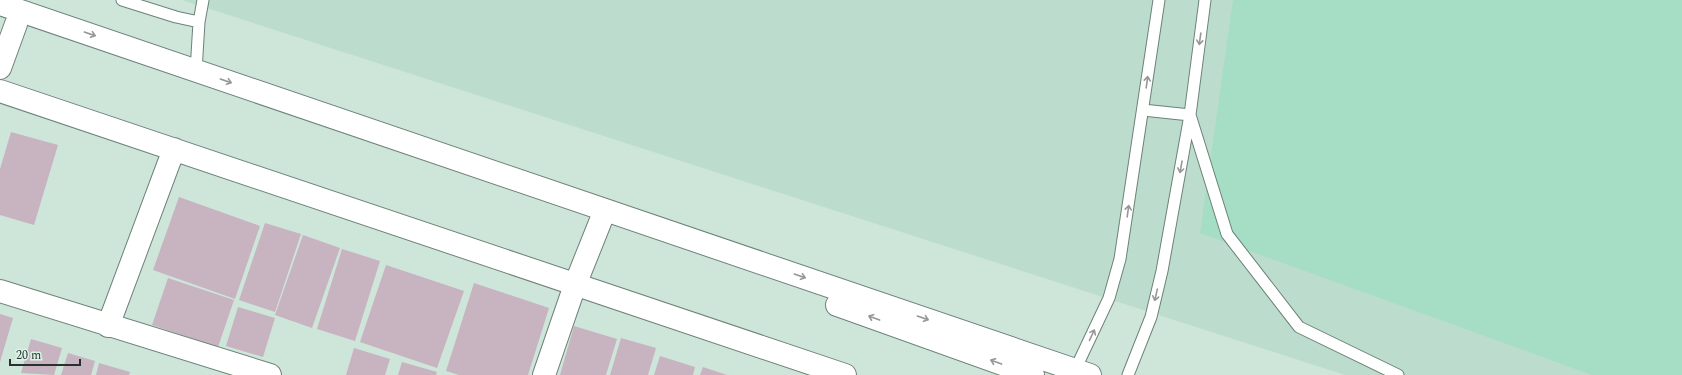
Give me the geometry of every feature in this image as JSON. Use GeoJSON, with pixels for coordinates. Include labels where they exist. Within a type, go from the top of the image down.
{"type":"FeatureCollection","features":[{"type":"Feature","properties":{"kind":"main road"},"geometry":{"type":"LineString","coordinates":[[0,4],[1079,373]]}},
{"type":"Feature","properties":{"kind":"main road"},"geometry":{"type":"LineString","coordinates":[[0,68],[8,21],[600,220],[1033,375]]}},
{"type":"Feature","properties":{"kind":"main road"},"geometry":{"type":"LineString","coordinates":[[0,91],[845,375]]}},
{"type":"Feature","properties":{"kind":"main road"},"geometry":{"type":"LineString","coordinates":[[108,326],[174,149]]}},
{"type":"Feature","properties":{"kind":"main road"},"geometry":{"type":"LineString","coordinates":[[544,375],[575,285],[600,220]]}},
{"type":"Feature","properties":{"kind":"main road"},"geometry":{"type":"LineString","coordinates":[[0,291],[258,373]]}},
{"type":"Feature","properties":{"kind":"lane"},"geometry":{"type":"LineString","coordinates":[[122,0],[176,17],[199,22]]}},
{"type":"Feature","properties":{"kind":"lane"},"geometry":{"type":"LineString","coordinates":[[196,71],[199,22],[203,0]]}},
{"type":"Feature","properties":{"kind":"lane"},"geometry":{"type":"LineString","coordinates":[[1079,373],[1109,298],[1120,259],[1159,0]]}},
{"type":"Feature","properties":{"kind":"lane"},"geometry":{"type":"LineString","coordinates":[[1128,375],[1151,317],[1162,271],[1190,115],[1205,0]]}},
{"type":"Feature","properties":{"kind":"lane"},"geometry":{"type":"LineString","coordinates":[[1143,110],[1190,115]]}},
{"type":"Feature","properties":{"kind":"lane"},"geometry":{"type":"LineString","coordinates":[[1190,115],[1227,234],[1299,327],[1398,375]]}},
{"type":"Feature","properties":{"kind":"shaded area"},"geometry":{"type":"Polygon","coordinates":[[[182,0],[1682,0],[1682,375],[1345,375],[182,0]]]}},
{"type":"Feature","properties":{"kind":"green space"},"geometry":{"type":"Polygon","coordinates":[[[1233,0],[1682,0],[1682,375],[1592,375],[1200,233],[1233,0]]]}},
{"type":"Feature","properties":{"kind":"building"},"geometry":{"type":"Polygon","coordinates":[[[11,132],[58,145],[34,225],[0,215],[0,169],[11,132]]]}},
{"type":"Feature","properties":{"kind":"building"},"geometry":{"type":"Polygon","coordinates":[[[179,197],[260,226],[235,299],[153,270],[179,197]]]}},
{"type":"Feature","properties":{"kind":"building"},"geometry":{"type":"Polygon","coordinates":[[[265,223],[301,234],[275,312],[239,300],[265,223]]]}},
{"type":"Feature","properties":{"kind":"building"},"geometry":{"type":"Polygon","coordinates":[[[303,235],[340,248],[312,328],[275,315],[303,235]]]}},
{"type":"Feature","properties":{"kind":"building"},"geometry":{"type":"Polygon","coordinates":[[[342,249],[380,261],[355,341],[317,329],[342,249]]]}},
{"type":"Feature","properties":{"kind":"building"},"geometry":{"type":"Polygon","coordinates":[[[386,265],[464,291],[437,368],[360,342],[386,265]]]}},
{"type":"Feature","properties":{"kind":"building"},"geometry":{"type":"Polygon","coordinates":[[[168,278],[234,300],[218,347],[152,325],[168,278]]]}},
{"type":"Feature","properties":{"kind":"building"},"geometry":{"type":"Polygon","coordinates":[[[474,283],[549,308],[528,375],[459,375],[446,371],[474,283]]]}},
{"type":"Feature","properties":{"kind":"building"},"geometry":{"type":"Polygon","coordinates":[[[238,307],[275,318],[263,357],[226,346],[238,307]]]}},
{"type":"Feature","properties":{"kind":"building"},"geometry":{"type":"Polygon","coordinates":[[[0,314],[13,318],[0,362],[0,314]]]}},
{"type":"Feature","properties":{"kind":"building"},"geometry":{"type":"Polygon","coordinates":[[[574,326],[617,339],[606,375],[560,375],[574,326]]]}},
{"type":"Feature","properties":{"kind":"building"},"geometry":{"type":"Polygon","coordinates":[[[621,338],[656,348],[648,375],[610,375],[621,338]]]}},
{"type":"Feature","properties":{"kind":"building"},"geometry":{"type":"Polygon","coordinates":[[[31,339],[62,348],[54,375],[21,373],[31,339]]]}},
{"type":"Feature","properties":{"kind":"building"},"geometry":{"type":"Polygon","coordinates":[[[354,348],[390,359],[385,375],[346,375],[354,348]]]}},
{"type":"Feature","properties":{"kind":"building"},"geometry":{"type":"Polygon","coordinates":[[[68,353],[95,361],[91,375],[61,375],[68,353]]]}},
{"type":"Feature","properties":{"kind":"building"},"geometry":{"type":"Polygon","coordinates":[[[660,356],[695,367],[693,375],[654,375],[660,356]]]}},
{"type":"Feature","properties":{"kind":"building"},"geometry":{"type":"Polygon","coordinates":[[[402,362],[437,372],[436,375],[398,375],[402,362]]]}},
{"type":"Feature","properties":{"kind":"building"},"geometry":{"type":"Polygon","coordinates":[[[99,363],[130,372],[129,375],[96,375],[99,363]]]}},
{"type":"Feature","properties":{"kind":"building"},"geometry":{"type":"Polygon","coordinates":[[[703,367],[727,375],[700,375],[703,367]]]}}]}
